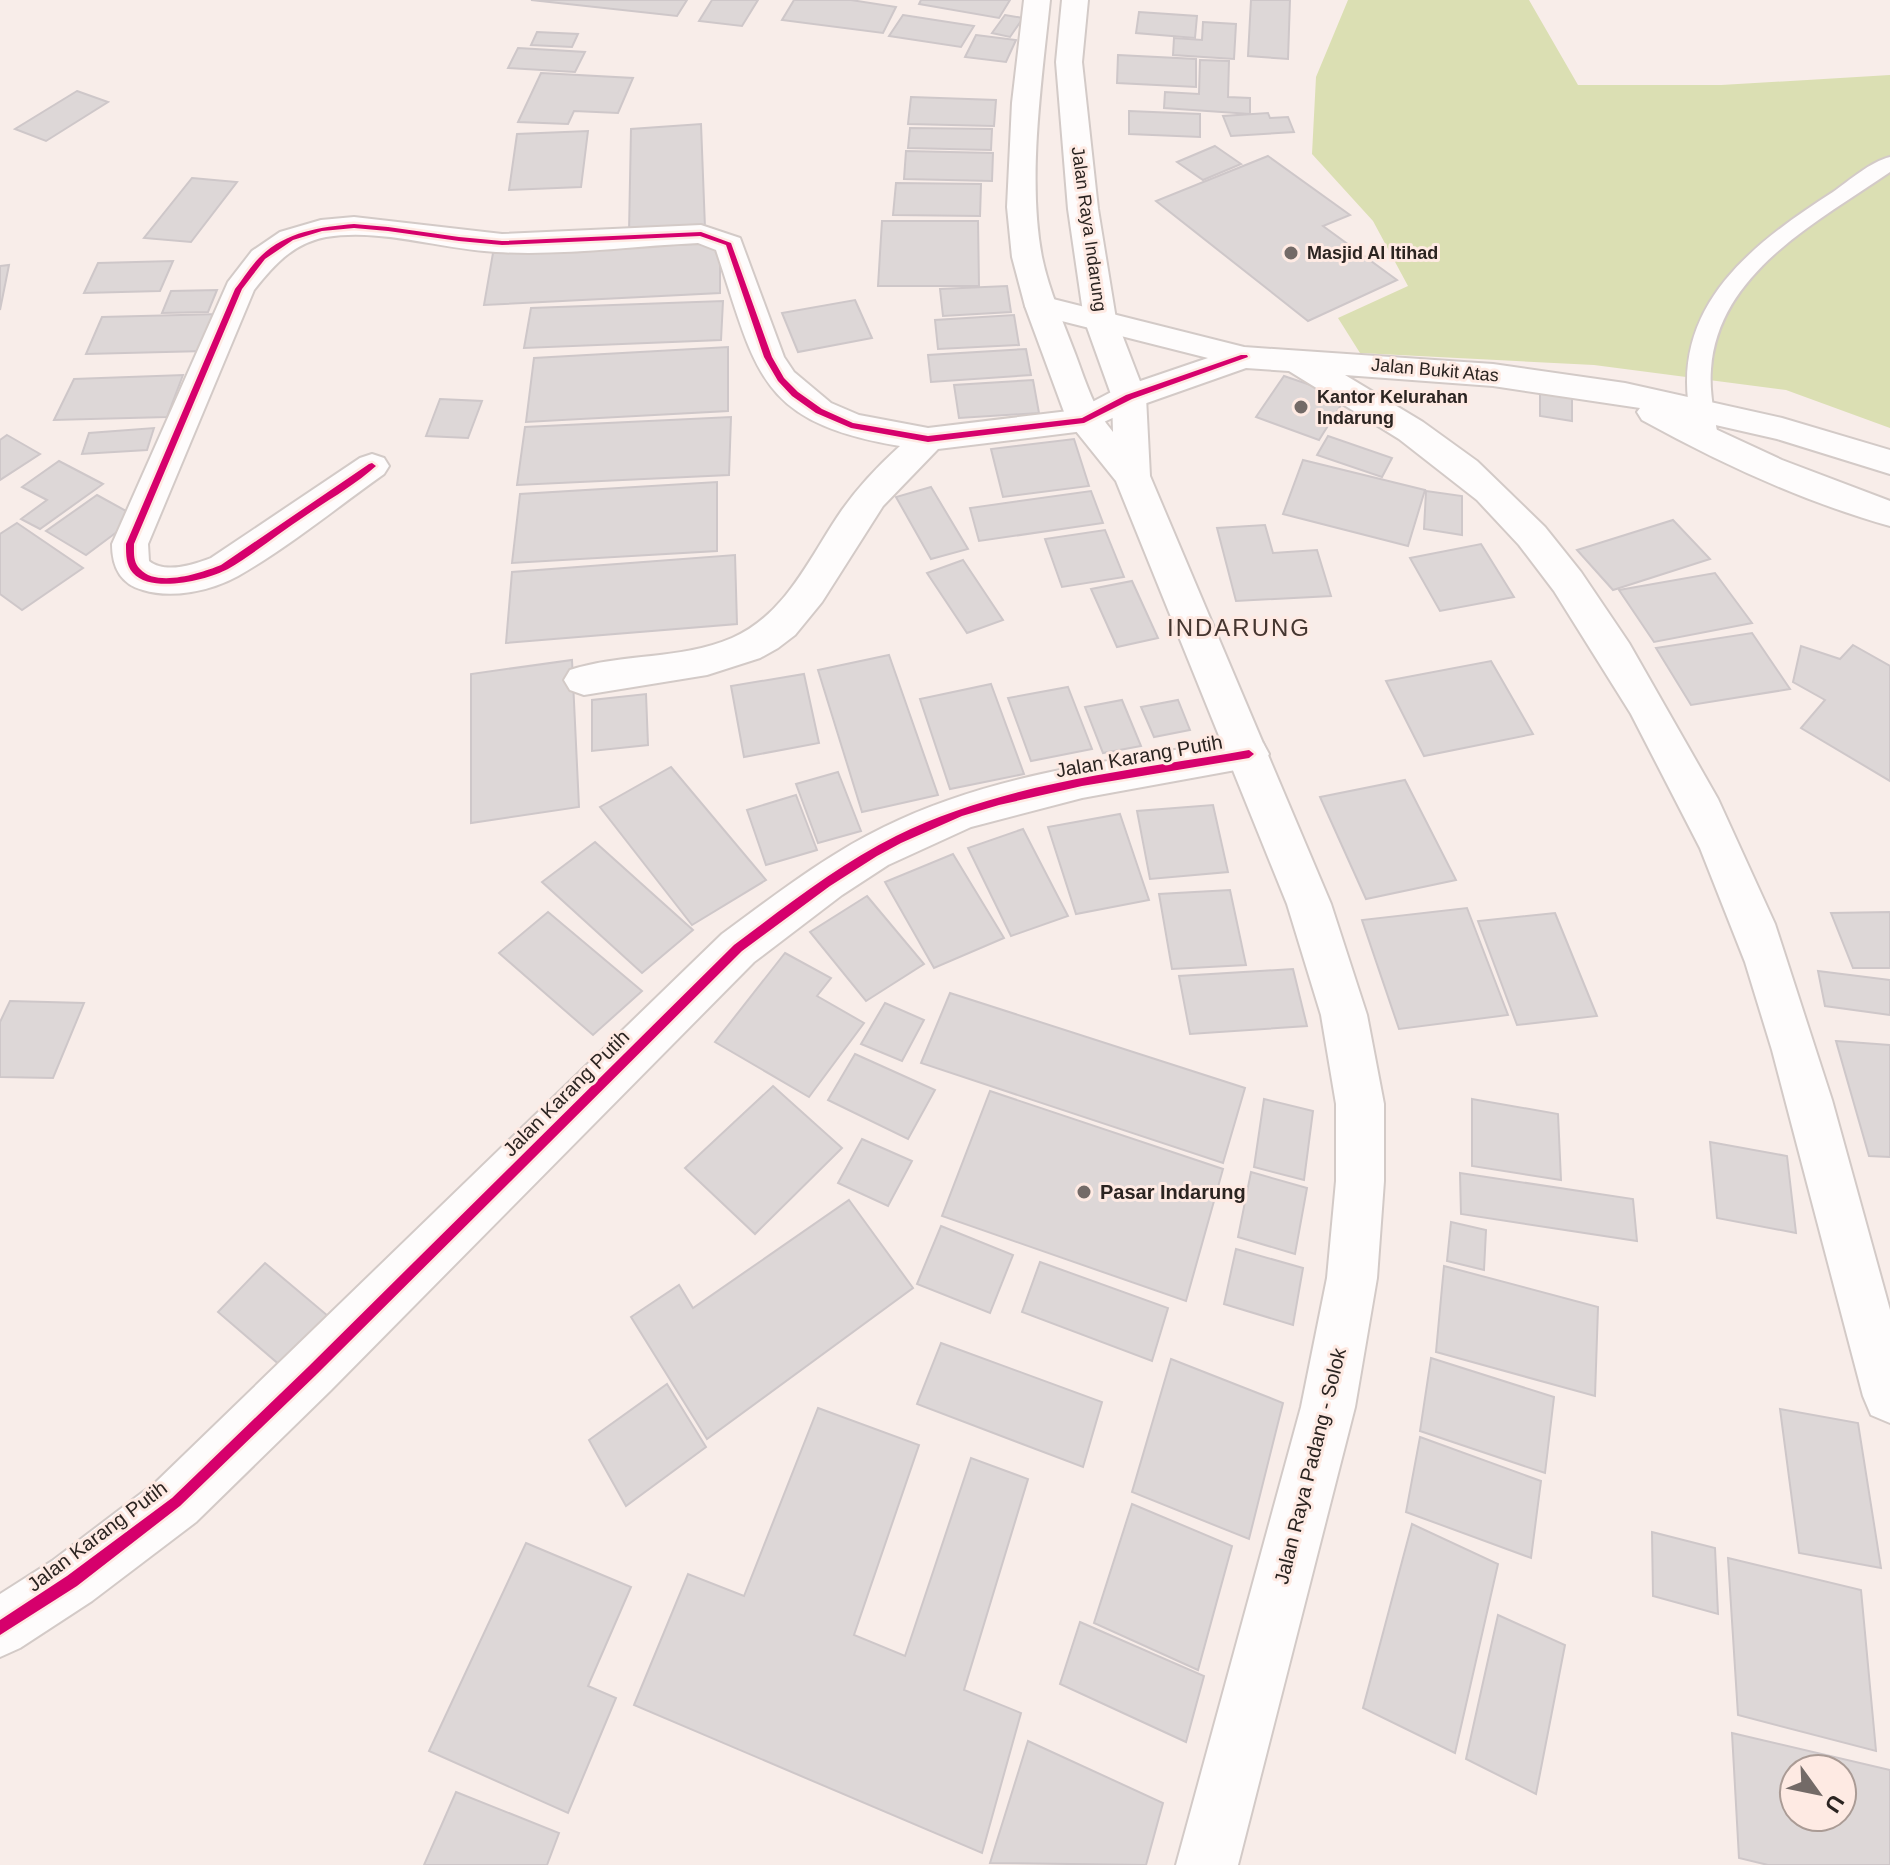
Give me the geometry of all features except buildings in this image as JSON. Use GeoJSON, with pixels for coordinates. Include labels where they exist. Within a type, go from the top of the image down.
{"type":"FeatureCollection","features":[{"type":"Feature","properties":{"kind":"main road"},"geometry":{"type":"LineString","coordinates":[[1037,0],[1026,103],[1022,207],[1027,257],[1041,306],[1084,420],[1132,476]]}},
{"type":"Feature","properties":{"kind":"main road","name":"Jalan Raya Indarung"},"geometry":{"type":"LineString","coordinates":[[1075,0],[1069,62],[1083,209],[1100,319],[1129,397],[1132,476]]}},
{"type":"Feature","properties":{"kind":"main road"},"geometry":{"type":"LineString","coordinates":[[372,466],[224,567],[202,578],[180,580],[142,576],[133,570],[128,559],[130,544],[239,289],[252,267],[271,248],[319,228],[387,228],[496,243],[701,234],[718,238],[729,244],[768,357],[781,379],[795,394],[819,411],[851,425],[928,439],[1084,420],[1129,397],[1244,357]]}},
{"type":"Feature","properties":{"kind":"main road"},"geometry":{"type":"LineString","coordinates":[[1041,306],[1244,357]]}},
{"type":"Feature","properties":{"kind":"main road","name":"Jalan Bukit Atas"},"geometry":{"type":"LineString","coordinates":[[1244,357],[1493,375],[1625,394],[1705,426],[1797,481],[1890,514]]}},
{"type":"Feature","properties":{"kind":"main road"},"geometry":{"type":"LineString","coordinates":[[1297,361],[1429,443],[1512,514],[1551,559],[1595,622],[1662,733],[1711,823],[1780,1001],[1867,1325],[1890,1396]]}},
{"type":"Feature","properties":{"kind":"main road","name":"Jalan Bukit Atas"},"geometry":{"type":"LineString","coordinates":[[1705,426],[1782,429],[1890,462]]}},
{"type":"Feature","properties":{"kind":"main road"},"geometry":{"type":"LineString","coordinates":[[584,680],[707,660],[748,648],[779,627],[803,603],[831,553],[886,477],[928,439]]}},
{"type":"Feature","properties":{"kind":"main road","name":"Jalan Raya Padang - Solok"},"geometry":{"type":"LineString","coordinates":[[1132,476],[1309,904],[1344,1015],[1360,1104],[1360,1181],[1352,1278],[1328,1407],[1207,1865]]}},
{"type":"Feature","properties":{"kind":"main road","name":"Jalan Karang Putih"},"geometry":{"type":"LineString","coordinates":[[0,1628],[72,1581],[176,1502],[738,948],[798,903],[864,859],[921,828],[998,800],[1249,754]]}},
{"type":"Feature","properties":{"kind":"lane"},"geometry":{"type":"LineString","coordinates":[[1705,426],[1699,366],[1705,337],[1730,287],[1769,248],[1890,163]]}},
{"type":"Feature","properties":{"kind":"green space"},"geometry":{"type":"Polygon","coordinates":[[[1348,0],[1529,0],[1578,85],[1721,85],[1890,75],[1890,428],[1786,390],[1594,365],[1360,353],[1338,318],[1408,286],[1373,221],[1312,154],[1316,77],[1348,0]]]}},
{"type":"Feature","properties":{"kind":"cycle path"},"geometry":{"type":"LineString","coordinates":[[372,466],[224,567],[196,577],[163,581],[149,579],[137,572],[131,561],[130,544],[239,289],[263,258],[290,238],[321,229],[354,226],[502,243],[701,234],[729,244],[768,357],[781,379],[795,394],[819,411],[851,425],[928,439],[1084,420],[1129,397],[1244,357]]}},
{"type":"Feature","properties":{"kind":"cycle path"},"geometry":{"type":"LineString","coordinates":[[0,1628],[72,1581],[176,1502],[738,948],[827,883],[873,853],[922,828],[999,801],[1082,782],[1249,754]]}},
{"type":"Feature","properties":{"kind":"place","name":"Masjid Al Itihad"},"geometry":{"type":"Point","coordinates":[1291,253]}},
{"type":"Feature","properties":{"kind":"place","name":"Kantor Kelurahan Indarung"},"geometry":{"type":"Point","coordinates":[1301,407]}},
{"type":"Feature","properties":{"kind":"place","name":"Pasar Indarung"},"geometry":{"type":"Point","coordinates":[1084,1192]}},
{"type":"Feature","properties":{"kind":"district","name":"INDARUNG"},"geometry":{"type":"Point","coordinates":[1239,628]}}]}
